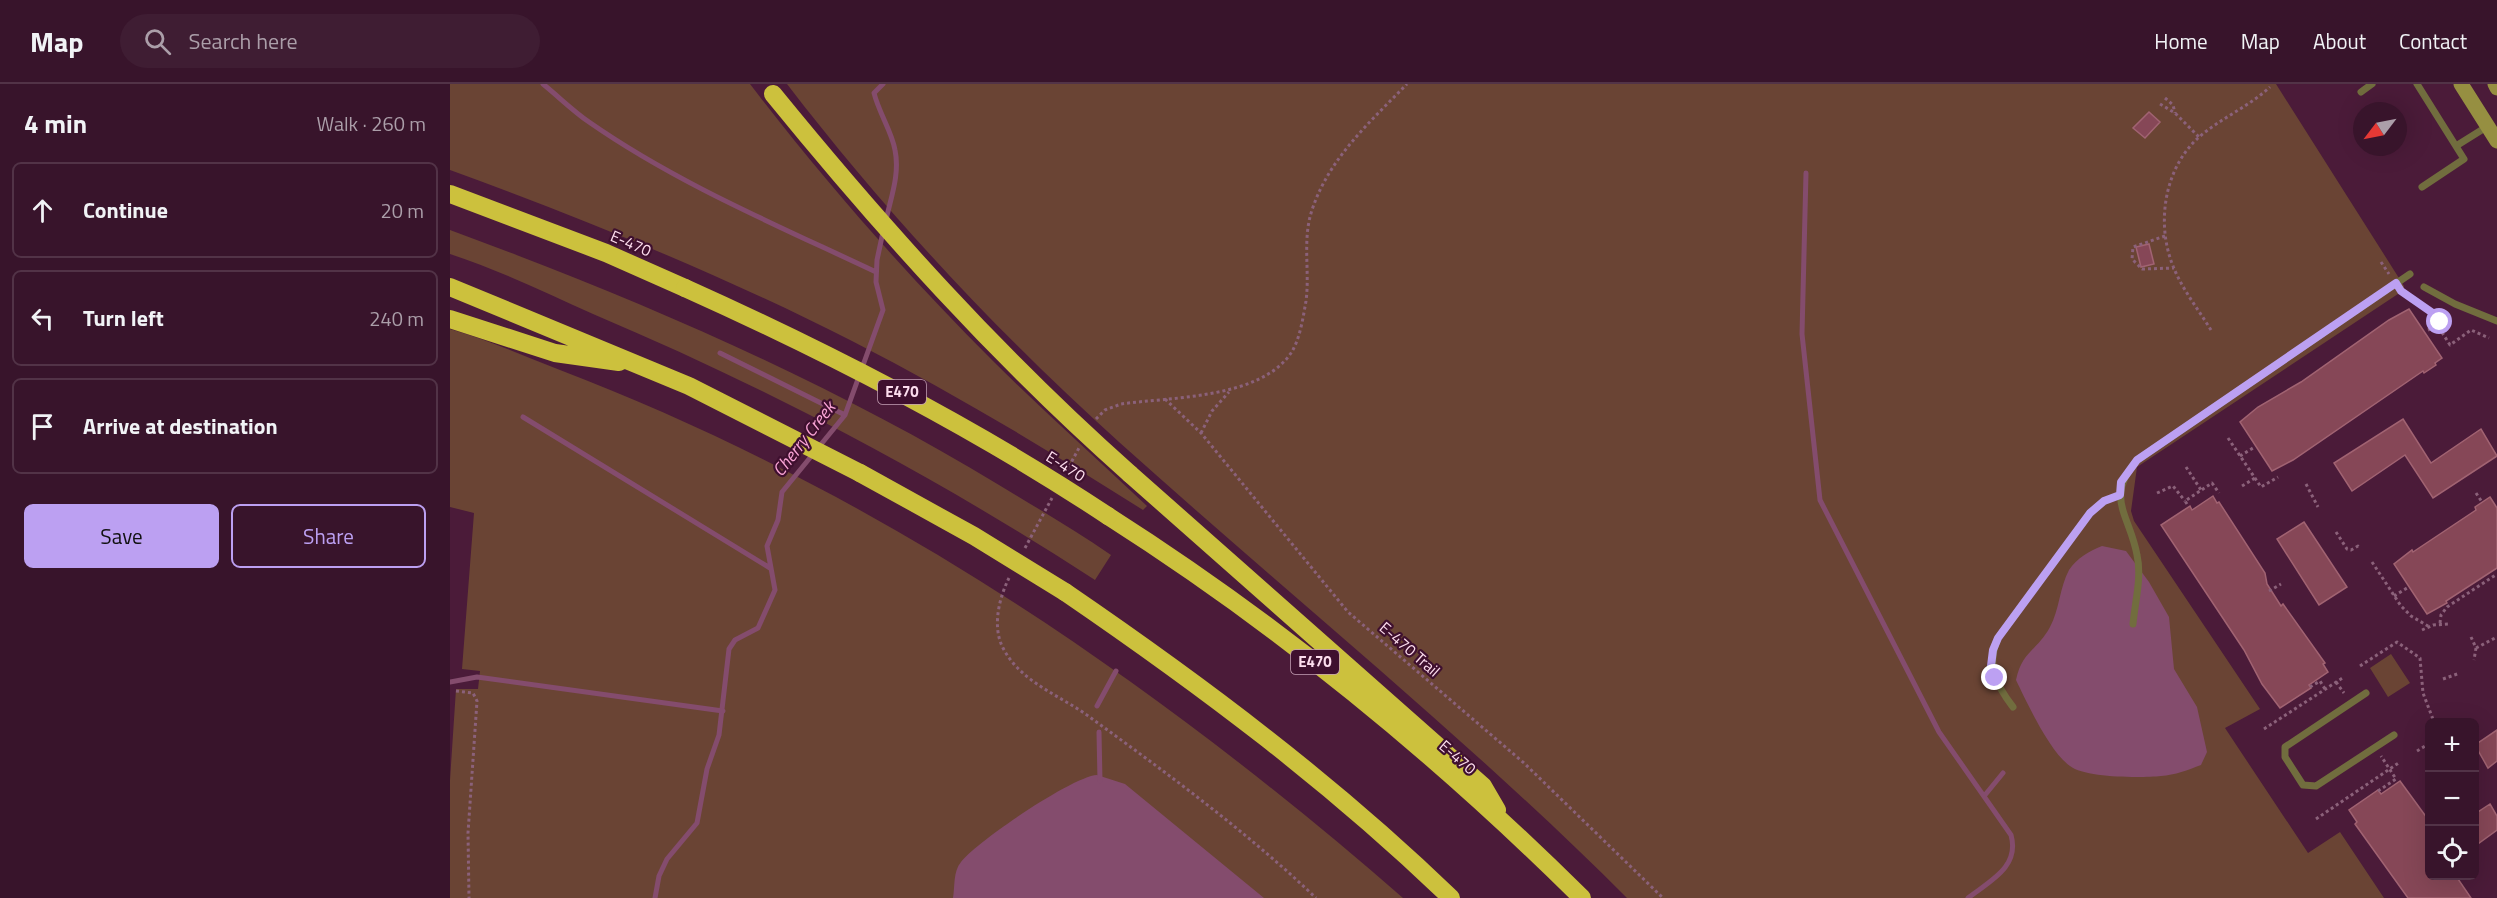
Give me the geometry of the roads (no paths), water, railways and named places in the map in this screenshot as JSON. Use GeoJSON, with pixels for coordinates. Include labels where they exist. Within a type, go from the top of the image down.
{"type":"FeatureCollection","features":[{"type":"Feature","properties":{"kind":"highway"},"geometry":{"type":"LineString","coordinates":[[769,89],[859,199],[946,296],[1008,359],[1130,474],[1483,786],[1507,826]]}},
{"type":"Feature","properties":{"kind":"highway","name":"E-470"},"geometry":{"type":"LineString","coordinates":[[450,194],[596,249],[811,345],[887,384],[1006,452],[1108,516],[1214,587],[1316,663],[1507,826],[1582,898]]}},
{"type":"Feature","properties":{"kind":"highway"},"geometry":{"type":"LineString","coordinates":[[450,287],[644,365],[799,440],[955,525],[1065,592],[1202,688],[1282,750],[1451,898]]}},
{"type":"Feature","properties":{"kind":"highway"},"geometry":{"type":"LineString","coordinates":[[450,319],[555,353],[644,365]]}},
{"type":"Feature","properties":{"kind":"main road"},"geometry":{"type":"LineString","coordinates":[[2461,84],[2497,141]]}},
{"type":"Feature","properties":{"kind":"main road"},"geometry":{"type":"LineString","coordinates":[[2494,84],[2497,88]]}},
{"type":"Feature","properties":{"kind":"lane"},"geometry":{"type":"LineString","coordinates":[[2361,92],[2372,84]]}},
{"type":"Feature","properties":{"kind":"lane"},"geometry":{"type":"LineString","coordinates":[[2417,84],[2464,159],[2422,187]]}},
{"type":"Feature","properties":{"kind":"lane"},"geometry":{"type":"LineString","coordinates":[[2456,146],[2488,126]]}},
{"type":"Feature","properties":{"kind":"lane"},"geometry":{"type":"LineString","coordinates":[[2133,624],[2139,568],[2133,540],[2121,513],[2120,495],[2121,482],[2137,460],[2410,274]]}},
{"type":"Feature","properties":{"kind":"lane"},"geometry":{"type":"LineString","coordinates":[[2424,287],[2455,304],[2497,321]]}},
{"type":"Feature","properties":{"kind":"lane"},"geometry":{"type":"LineString","coordinates":[[2013,707],[2001,692],[1991,666],[1993,650],[1998,638],[2090,513],[2104,501],[2120,495]]}},
{"type":"Feature","properties":{"kind":"lane"},"geometry":{"type":"LineString","coordinates":[[2366,693],[2285,747],[2285,756],[2303,785],[2316,786],[2394,735]]}},
{"type":"Feature","properties":{"kind":"waterway"},"geometry":{"type":"LineString","coordinates":[[543,84],[589,122],[693,185],[876,272]]}},
{"type":"Feature","properties":{"kind":"waterway","name":"Cherry Creek"},"geometry":{"type":"LineString","coordinates":[[883,84],[874,93],[891,136],[896,159],[894,185],[886,220]]}},
{"type":"Feature","properties":{"kind":"waterway"},"geometry":{"type":"LineString","coordinates":[[1806,173],[1802,334],[1820,500],[1939,732],[2011,835],[2013,846],[2007,865],[1994,879],[1968,898]]}},
{"type":"Feature","properties":{"kind":"waterway","name":"Cherry Creek"},"geometry":{"type":"LineString","coordinates":[[655,898],[659,876],[667,859],[697,823],[707,769],[719,735],[729,649],[735,640],[758,628],[775,590],[767,546],[778,520],[782,492],[845,415],[883,310],[876,282],[877,260],[883,232]]}},
{"type":"Feature","properties":{"kind":"waterway"},"geometry":{"type":"LineString","coordinates":[[720,353],[845,415]]}},
{"type":"Feature","properties":{"kind":"waterway"},"geometry":{"type":"LineString","coordinates":[[523,417],[770,568]]}},
{"type":"Feature","properties":{"kind":"waterway"},"geometry":{"type":"LineString","coordinates":[[1097,706],[1116,671]]}},
{"type":"Feature","properties":{"kind":"waterway"},"geometry":{"type":"LineString","coordinates":[[450,682],[477,677],[723,711]]}},
{"type":"Feature","properties":{"kind":"waterway"},"geometry":{"type":"LineString","coordinates":[[1099,732],[1100,781]]}},
{"type":"Feature","properties":{"kind":"waterway"},"geometry":{"type":"LineString","coordinates":[[1985,795],[2003,773]]}}]}
